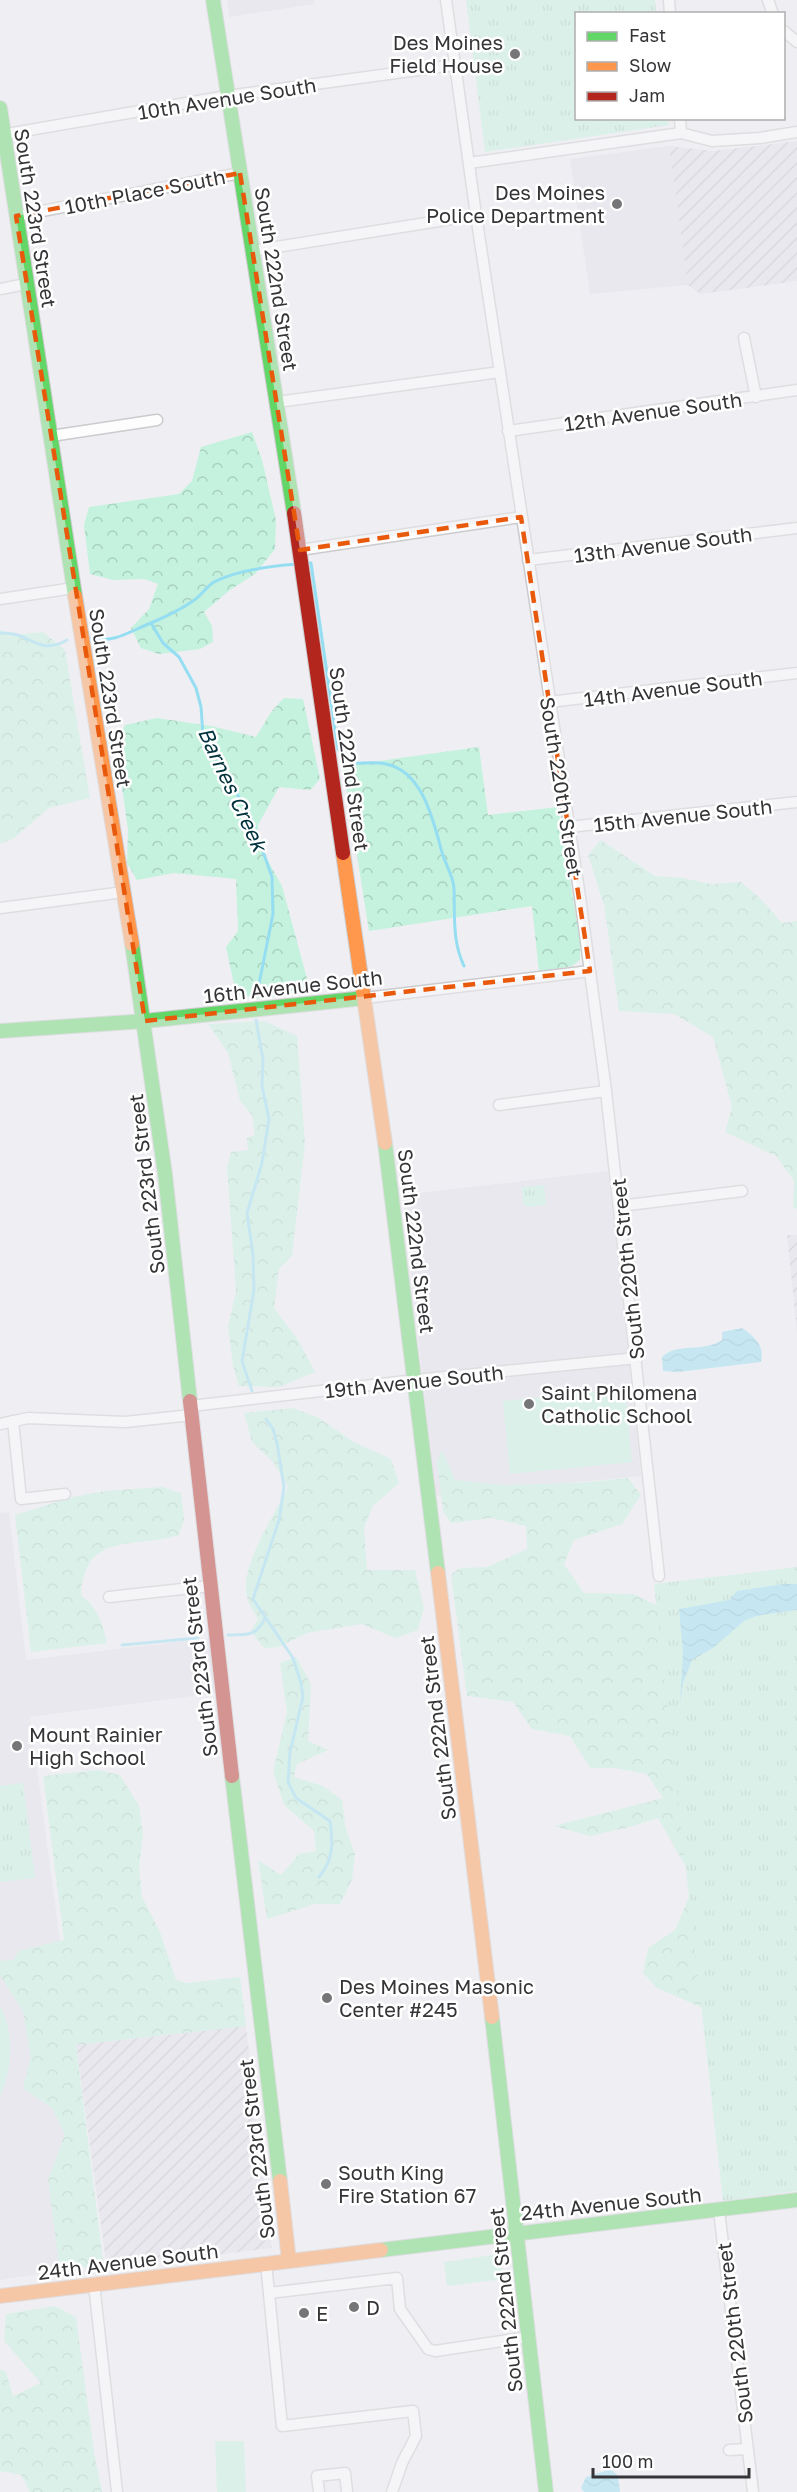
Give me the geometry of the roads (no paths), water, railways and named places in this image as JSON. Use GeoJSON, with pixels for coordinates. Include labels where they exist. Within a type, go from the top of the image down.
{"type":"FeatureCollection","features":[{"type":"Feature","properties":{"kind":"street","name":"South 222nd Street"},"geometry":{"type":"LineString","coordinates":[[213,0],[300,550],[366,998],[415,1380],[518,2234],[546,2492]]}},
{"type":"Feature","properties":{"kind":"street","name":"South 220th Street"},"geometry":{"type":"LineString","coordinates":[[446,0],[508,431],[590,971],[620,1206],[660,1576]]}},
{"type":"Feature","properties":{"kind":"street"},"geometry":{"type":"LineString","coordinates":[[785,33],[797,42]]}},
{"type":"Feature","properties":{"kind":"street","name":"10th Avenue South"},"geometry":{"type":"LineString","coordinates":[[2,135],[227,96],[455,65]]}},
{"type":"Feature","properties":{"kind":"street","name":"South 223rd Street"},"geometry":{"type":"LineString","coordinates":[[0,108],[2,135],[145,1021],[192,1410],[210,1586],[289,2261]]}},
{"type":"Feature","properties":{"kind":"street"},"geometry":{"type":"LineString","coordinates":[[680,120],[681,133]]}},
{"type":"Feature","properties":{"kind":"street"},"geometry":{"type":"LineString","coordinates":[[469,163],[681,133],[712,141],[760,138],[797,132]]}},
{"type":"Feature","properties":{"kind":"street","name":"10th Place South"},"geometry":{"type":"LineString","coordinates":[[16,216],[240,173]]}},
{"type":"Feature","properties":{"kind":"street"},"geometry":{"type":"LineString","coordinates":[[252,251],[476,215]]}},
{"type":"Feature","properties":{"kind":"street"},"geometry":{"type":"LineString","coordinates":[[0,289],[26,284]]}},
{"type":"Feature","properties":{"kind":"street"},"geometry":{"type":"LineString","coordinates":[[744,338],[756,397]]}},
{"type":"Feature","properties":{"kind":"street"},"geometry":{"type":"LineString","coordinates":[[277,402],[500,372]]}},
{"type":"Feature","properties":{"kind":"street","name":"12th Avenue South"},"geometry":{"type":"LineString","coordinates":[[508,431],[797,390]]}},
{"type":"Feature","properties":{"kind":"street"},"geometry":{"type":"LineString","coordinates":[[51,436],[157,420]]}},
{"type":"Feature","properties":{"kind":"street"},"geometry":{"type":"LineString","coordinates":[[300,550],[521,517]]}},
{"type":"Feature","properties":{"kind":"street","name":"13th Avenue South"},"geometry":{"type":"LineString","coordinates":[[528,560],[797,528]]}},
{"type":"Feature","properties":{"kind":"street"},"geometry":{"type":"LineString","coordinates":[[0,599],[74,588]]}},
{"type":"Feature","properties":{"kind":"street","name":"14th Avenue South"},"geometry":{"type":"LineString","coordinates":[[549,702],[797,673]]}},
{"type":"Feature","properties":{"kind":"street","name":"15th Avenue South"},"geometry":{"type":"LineString","coordinates":[[569,827],[797,802]]}},
{"type":"Feature","properties":{"kind":"street"},"geometry":{"type":"LineString","coordinates":[[0,908],[124,892]]}},
{"type":"Feature","properties":{"kind":"street","name":"16th Avenue South"},"geometry":{"type":"LineString","coordinates":[[0,1031],[145,1021],[366,998],[590,971]]}},
{"type":"Feature","properties":{"kind":"street"},"geometry":{"type":"LineString","coordinates":[[499,1105],[606,1091]]}},
{"type":"Feature","properties":{"kind":"street"},"geometry":{"type":"LineString","coordinates":[[620,1206],[742,1191]]}},
{"type":"Feature","properties":{"kind":"street","name":"19th Avenue South"},"geometry":{"type":"LineString","coordinates":[[0,1424],[51,1418],[125,1422],[192,1410],[415,1380],[637,1358]]}},
{"type":"Feature","properties":{"kind":"street"},"geometry":{"type":"LineString","coordinates":[[13,1421],[21,1499],[65,1494]]}},
{"type":"Feature","properties":{"kind":"street"},"geometry":{"type":"LineString","coordinates":[[109,1597],[210,1586]]}},
{"type":"Feature","properties":{"kind":"street","name":"24th Avenue South"},"geometry":{"type":"LineString","coordinates":[[0,2296],[797,2200]]}},
{"type":"Feature","properties":{"kind":"street","name":"South 220th Street"},"geometry":{"type":"LineString","coordinates":[[719,2211],[753,2492]]}},
{"type":"Feature","properties":{"kind":"street"},"geometry":{"type":"LineString","coordinates":[[266,2263],[268,2302],[282,2426],[413,2411],[416,2436],[402,2463],[392,2492]]}},
{"type":"Feature","properties":{"kind":"street"},"geometry":{"type":"LineString","coordinates":[[269,2293],[397,2278],[400,2309],[428,2349],[435,2351],[529,2337]]}},
{"type":"Feature","properties":{"kind":"street"},"geometry":{"type":"LineString","coordinates":[[94,2284],[117,2492]]}},
{"type":"Feature","properties":{"kind":"street"},"geometry":{"type":"LineString","coordinates":[[729,2450],[747,2449]]}},
{"type":"Feature","properties":{"kind":"street"},"geometry":{"type":"LineString","coordinates":[[319,2492],[317,2476],[345,2473],[347,2492]]}},
{"type":"Feature","properties":{"kind":"water"},"geometry":{"type":"Polygon","coordinates":[[[742,1328],[758,1342],[762,1351],[761,1362],[678,1372],[663,1371],[662,1357],[668,1352],[715,1344],[722,1340],[722,1332],[742,1328]]]}},
{"type":"Feature","properties":{"kind":"water"},"geometry":{"type":"Polygon","coordinates":[[[797,1584],[797,1610],[756,1616],[744,1621],[713,1648],[692,1660],[683,1683],[680,1703],[683,1653],[679,1609],[729,1600],[737,1591],[797,1584]]]}},
{"type":"Feature","properties":{"kind":"water"},"geometry":{"type":"Polygon","coordinates":[[[611,2469],[618,2476],[620,2492],[584,2492],[581,2488],[586,2477],[611,2469]]]}},
{"type":"Feature","properties":{"kind":"waterway"},"geometry":{"type":"LineString","coordinates":[[306,563],[311,563],[338,749],[348,763],[381,763],[398,768],[409,776],[424,798],[453,883],[456,938],[464,966]]}},
{"type":"Feature","properties":{"kind":"waterway"},"geometry":{"type":"LineString","coordinates":[[151,623],[188,604],[199,597],[211,584],[223,578],[254,569],[297,564]]}},
{"type":"Feature","properties":{"kind":"waterway","name":"Barnes Creek"},"geometry":{"type":"LineString","coordinates":[[92,638],[115,638],[151,623],[163,643],[179,657],[196,688],[201,707],[203,735],[252,820],[272,877],[273,914],[257,994]]}},
{"type":"Feature","properties":{"kind":"waterway","name":"Barnes Creek"},"geometry":{"type":"LineString","coordinates":[[0,633],[10,633],[49,646],[67,640]]}},
{"type":"Feature","properties":{"kind":"waterway","name":"Barnes Creek"},"geometry":{"type":"LineString","coordinates":[[252,1391],[242,1361],[254,1290],[253,1255],[247,1213],[262,1163],[269,1119],[262,1086],[263,1059],[256,1020]]}},
{"type":"Feature","properties":{"kind":"waterway","name":"Barnes Creek"},"geometry":{"type":"LineString","coordinates":[[266,1419],[273,1429],[277,1443],[284,1487],[279,1520],[253,1599],[293,1658],[301,1683],[303,1697],[290,1752],[288,1782],[296,1798],[330,1821],[332,1836],[330,1857],[319,1877]]}},
{"type":"Feature","properties":{"kind":"waterway"},"geometry":{"type":"LineString","coordinates":[[228,1635],[251,1633],[259,1628],[265,1618]]}},
{"type":"Feature","properties":{"kind":"waterway"},"geometry":{"type":"LineString","coordinates":[[122,1645],[198,1638]]}},
{"type":"Feature","properties":{"kind":"place","name":"Des Moines Field House"},"geometry":{"type":"Point","coordinates":[515,54]}},
{"type":"Feature","properties":{"kind":"place","name":"Des Moines Police Department"},"geometry":{"type":"Point","coordinates":[617,204]}},
{"type":"Feature","properties":{"kind":"place","name":"Saint Philomena Catholic School"},"geometry":{"type":"Point","coordinates":[529,1404]}},
{"type":"Feature","properties":{"kind":"place","name":"Mount Rainier High School"},"geometry":{"type":"Point","coordinates":[17,1746]}},
{"type":"Feature","properties":{"kind":"place","name":"Des Moines Masonic Center #245"},"geometry":{"type":"Point","coordinates":[327,1998]}},
{"type":"Feature","properties":{"kind":"place","name":"South King Fire Station 67"},"geometry":{"type":"Point","coordinates":[326,2184]}},
{"type":"Feature","properties":{"kind":"place","name":"D"},"geometry":{"type":"Point","coordinates":[354,2307]}},
{"type":"Feature","properties":{"kind":"place","name":"E"},"geometry":{"type":"Point","coordinates":[304,2313]}}]}
